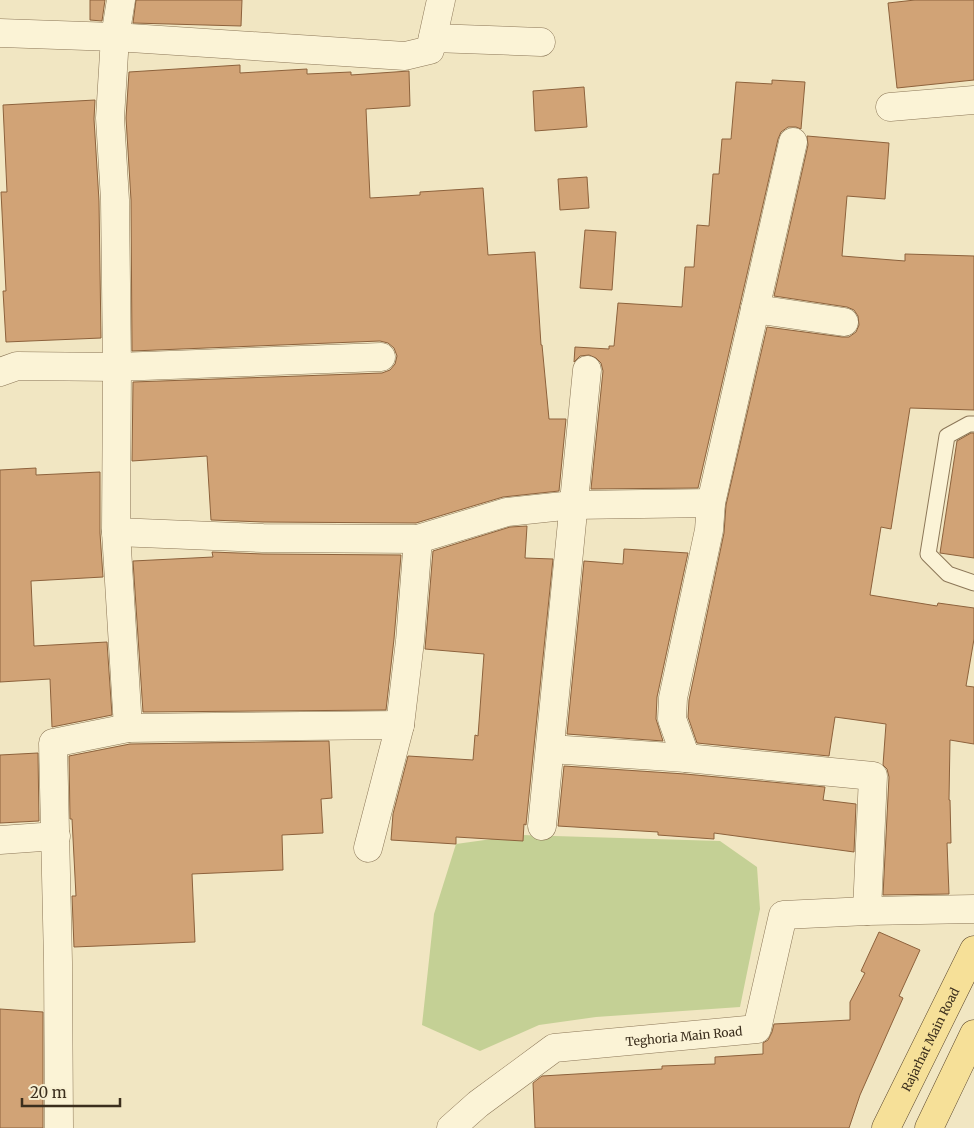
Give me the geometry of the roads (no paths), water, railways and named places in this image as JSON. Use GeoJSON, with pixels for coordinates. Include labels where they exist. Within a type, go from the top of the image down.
{"type":"FeatureCollection","features":[{"type":"Feature","properties":{"kind":"main road","name":"Rajarhat Main Road"},"geometry":{"type":"LineString","coordinates":[[886,1128],[974,950]]}},
{"type":"Feature","properties":{"kind":"main road"},"geometry":{"type":"LineString","coordinates":[[929,1128],[974,1034]]}},
{"type":"Feature","properties":{"kind":"street"},"geometry":{"type":"LineString","coordinates":[[121,0],[115,37],[110,118],[114,200],[117,367],[116,532],[128,728]]}},
{"type":"Feature","properties":{"kind":"street"},"geometry":{"type":"LineString","coordinates":[[0,33],[115,37],[405,56],[430,50],[440,0]]}},
{"type":"Feature","properties":{"kind":"street"},"geometry":{"type":"LineString","coordinates":[[432,38],[541,42]]}},
{"type":"Feature","properties":{"kind":"street"},"geometry":{"type":"LineString","coordinates":[[890,107],[974,100]]}},
{"type":"Feature","properties":{"kind":"street"},"geometry":{"type":"LineString","coordinates":[[686,758],[672,718],[673,698],[709,530],[711,503],[793,142]]}},
{"type":"Feature","properties":{"kind":"street"},"geometry":{"type":"LineString","coordinates":[[755,308],[844,322]]}},
{"type":"Feature","properties":{"kind":"street"},"geometry":{"type":"LineString","coordinates":[[0,372],[17,366],[117,367],[382,357]]}},
{"type":"Feature","properties":{"kind":"street"},"geometry":{"type":"LineString","coordinates":[[542,826],[587,370]]}},
{"type":"Feature","properties":{"kind":"street"},"geometry":{"type":"LineString","coordinates":[[116,532],[263,538],[418,540],[507,512],[573,506],[711,503]]}},
{"type":"Feature","properties":{"kind":"street"},"geometry":{"type":"LineString","coordinates":[[368,848],[400,725],[410,641],[418,540]]}},
{"type":"Feature","properties":{"kind":"street"},"geometry":{"type":"LineString","coordinates":[[59,1128],[56,836],[53,743],[128,728],[400,725]]}},
{"type":"Feature","properties":{"kind":"street"},"geometry":{"type":"LineString","coordinates":[[550,749],[686,758],[873,776],[867,911]]}},
{"type":"Feature","properties":{"kind":"street"},"geometry":{"type":"LineString","coordinates":[[0,840],[56,836]]}},
{"type":"Feature","properties":{"kind":"street","name":"Teghoria Main Road"},"geometry":{"type":"LineString","coordinates":[[451,1128],[478,1104],[554,1048],[757,1029],[783,915],[974,909]]}},
{"type":"Feature","properties":{"kind":"lane"},"geometry":{"type":"LineString","coordinates":[[974,424],[968,424],[947,436],[928,554],[948,574],[974,583]]}}]}
